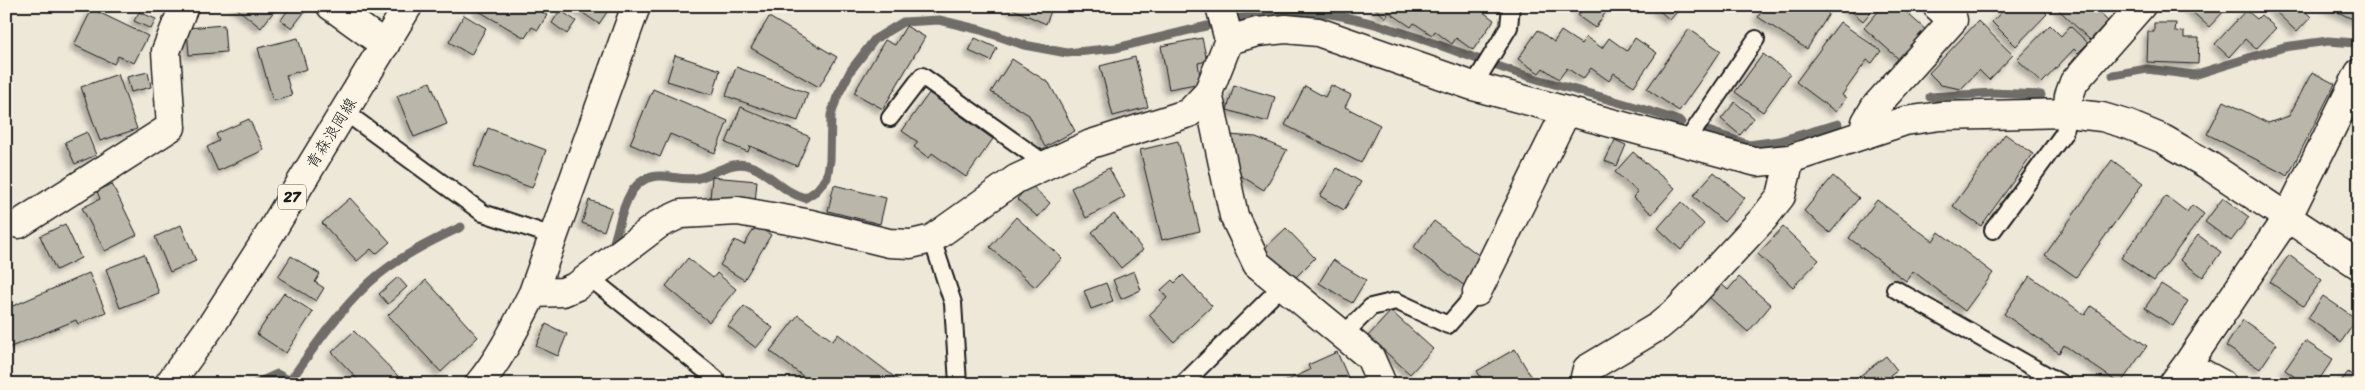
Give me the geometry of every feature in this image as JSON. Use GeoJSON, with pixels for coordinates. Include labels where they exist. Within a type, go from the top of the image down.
{"type":"FeatureCollection","features":[{"type":"Feature","properties":{"kind":"street"},"geometry":{"type":"LineString","coordinates":[[19,224],[171,127],[166,51],[184,6]]}},
{"type":"Feature","properties":{"kind":"street"},"geometry":{"type":"LineString","coordinates":[[331,6],[385,45]]}},
{"type":"Feature","properties":{"kind":"street","name":"青森浪岡線"},"geometry":{"type":"LineString","coordinates":[[169,384],[218,316],[345,112],[408,6]]}},
{"type":"Feature","properties":{"kind":"street"},"geometry":{"type":"LineString","coordinates":[[479,384],[492,368],[534,292],[636,6]]}},
{"type":"Feature","properties":{"kind":"street"},"geometry":{"type":"LineString","coordinates":[[2066,113],[2074,82],[2141,6]]}},
{"type":"Feature","properties":{"kind":"street"},"geometry":{"type":"LineString","coordinates":[[1863,135],[1866,122],[1875,107],[1952,11]]}},
{"type":"Feature","properties":{"kind":"street"},"geometry":{"type":"LineString","coordinates":[[1382,384],[1370,357],[1257,264],[1234,216],[1208,93],[1225,23],[1257,32],[1286,29],[1318,32],[1477,80],[1566,112],[1757,162],[1790,159],[1905,121],[1940,116],[2066,113],[2102,118],[2130,125],[2163,139],[2208,164],[2288,216],[2355,256]]}},
{"type":"Feature","properties":{"kind":"street"},"geometry":{"type":"LineString","coordinates":[[2222,384],[2180,375],[2288,216],[2359,73]]}},
{"type":"Feature","properties":{"kind":"street"},"geometry":{"type":"LineString","coordinates":[[534,292],[563,292],[589,278],[659,224],[681,214],[738,212],[811,224],[889,243],[911,244],[932,239],[1016,179],[1048,166],[1091,144],[1189,113],[1208,93]]}},
{"type":"Feature","properties":{"kind":"street"},"geometry":{"type":"LineString","coordinates":[[1477,292],[1566,112]]}},
{"type":"Feature","properties":{"kind":"street"},"geometry":{"type":"LineString","coordinates":[[1588,384],[1585,377],[1588,369],[1659,326],[1678,310],[1763,219],[1781,196],[1790,159]]}},
{"type":"Feature","properties":{"kind":"lane"},"geometry":{"type":"LineString","coordinates":[[1477,80],[1509,27],[1511,6]]}},
{"type":"Feature","properties":{"kind":"lane"},"geometry":{"type":"LineString","coordinates":[[1685,144],[1756,39]]}},
{"type":"Feature","properties":{"kind":"lane"},"geometry":{"type":"LineString","coordinates":[[890,118],[922,76],[1048,166]]}},
{"type":"Feature","properties":{"kind":"lane"},"geometry":{"type":"LineString","coordinates":[[345,112],[483,213],[553,236]]}},
{"type":"Feature","properties":{"kind":"lane"},"geometry":{"type":"LineString","coordinates":[[1992,230],[2064,133],[2066,113]]}},
{"type":"Feature","properties":{"kind":"lane"},"geometry":{"type":"LineString","coordinates":[[932,239],[953,303],[958,384]]}},
{"type":"Feature","properties":{"kind":"lane"},"geometry":{"type":"LineString","coordinates":[[589,278],[716,379]]}},
{"type":"Feature","properties":{"kind":"lane"},"geometry":{"type":"LineString","coordinates":[[1182,384],[1283,285]]}},
{"type":"Feature","properties":{"kind":"lane"},"geometry":{"type":"LineString","coordinates":[[1895,289],[2062,384]]}},
{"type":"Feature","properties":{"kind":"lane"},"geometry":{"type":"LineString","coordinates":[[1343,335],[1371,307],[1396,301],[1448,325],[1477,292]]}},
{"type":"Feature","properties":{"kind":"building"},"geometry":{"type":"Polygon","coordinates":[[[234,6],[278,6],[261,28],[234,6]]]}},
{"type":"Feature","properties":{"kind":"building"},"geometry":{"type":"Polygon","coordinates":[[[291,6],[309,6],[292,28],[281,20],[291,6]]]}},
{"type":"Feature","properties":{"kind":"building"},"geometry":{"type":"Polygon","coordinates":[[[479,6],[531,6],[547,15],[538,30],[532,27],[525,38],[477,10],[479,6]]]}},
{"type":"Feature","properties":{"kind":"building"},"geometry":{"type":"Polygon","coordinates":[[[573,6],[611,6],[599,24],[573,6]]]}},
{"type":"Feature","properties":{"kind":"building"},"geometry":{"type":"Polygon","coordinates":[[[1006,6],[1053,6],[1046,24],[1006,6]]]}},
{"type":"Feature","properties":{"kind":"building"},"geometry":{"type":"Polygon","coordinates":[[[1372,6],[1465,6],[1471,11],[1475,6],[1494,20],[1473,50],[1456,38],[1452,44],[1435,31],[1432,35],[1414,23],[1411,27],[1389,12],[1386,18],[1372,6]]]}},
{"type":"Feature","properties":{"kind":"building"},"geometry":{"type":"Polygon","coordinates":[[[1576,6],[1610,6],[1595,28],[1578,16],[1582,10],[1576,6]]]}},
{"type":"Feature","properties":{"kind":"building"},"geometry":{"type":"Polygon","coordinates":[[[1654,6],[1682,6],[1670,20],[1654,6]]]}},
{"type":"Feature","properties":{"kind":"building"},"geometry":{"type":"Polygon","coordinates":[[[1765,6],[1818,6],[1829,14],[1807,49],[1758,17],[1765,6]]]}},
{"type":"Feature","properties":{"kind":"building"},"geometry":{"type":"Polygon","coordinates":[[[1845,6],[1876,6],[1863,21],[1845,6]]]}},
{"type":"Feature","properties":{"kind":"building"},"geometry":{"type":"Polygon","coordinates":[[[1883,6],[1899,6],[1926,30],[1900,60],[1864,28],[1883,6]]]}},
{"type":"Feature","properties":{"kind":"building"},"geometry":{"type":"Polygon","coordinates":[[[2007,6],[2039,6],[2047,14],[2016,46],[1992,22],[2007,6]]]}},
{"type":"Feature","properties":{"kind":"building"},"geometry":{"type":"Polygon","coordinates":[[[2060,6],[2092,6],[2108,21],[2090,40],[2058,9],[2060,6]]]}},
{"type":"Feature","properties":{"kind":"building"},"geometry":{"type":"Polygon","coordinates":[[[2186,6],[2223,6],[2226,9],[2209,27],[2186,6]]]}},
{"type":"Feature","properties":{"kind":"building"},"geometry":{"type":"Polygon","coordinates":[[[2270,6],[2303,6],[2302,8],[2311,17],[2297,32],[2270,6]]]}},
{"type":"Feature","properties":{"kind":"building"},"geometry":{"type":"Polygon","coordinates":[[[2325,6],[2359,6],[2359,22],[2325,6]]]}},
{"type":"Feature","properties":{"kind":"building"},"geometry":{"type":"Polygon","coordinates":[[[92,9],[148,36],[134,63],[118,56],[114,64],[74,45],[92,9]]]}},
{"type":"Feature","properties":{"kind":"building"},"geometry":{"type":"Polygon","coordinates":[[[560,10],[576,21],[567,34],[552,23],[560,10]]]}},
{"type":"Feature","properties":{"kind":"building"},"geometry":{"type":"Polygon","coordinates":[[[2246,10],[2257,19],[2261,15],[2276,28],[2256,49],[2245,39],[2229,57],[2215,44],[2246,10]]]}},
{"type":"Feature","properties":{"kind":"building"},"geometry":{"type":"Polygon","coordinates":[[[139,12],[156,19],[151,29],[134,21],[139,12]]]}},
{"type":"Feature","properties":{"kind":"building"},"geometry":{"type":"Polygon","coordinates":[[[464,15],[486,28],[471,55],[449,42],[464,15]]]}},
{"type":"Feature","properties":{"kind":"building"},"geometry":{"type":"Polygon","coordinates":[[[769,17],[837,57],[819,87],[751,48],[769,17]]]}},
{"type":"Feature","properties":{"kind":"building"},"geometry":{"type":"Polygon","coordinates":[[[1978,21],[2013,55],[1989,80],[1979,70],[1961,89],[1941,85],[1929,73],[1978,21]]]}},
{"type":"Feature","properties":{"kind":"building"},"geometry":{"type":"Polygon","coordinates":[[[1840,22],[1881,51],[1872,63],[1867,60],[1842,95],[1846,98],[1836,112],[1796,82],[1840,22]]]}},
{"type":"Feature","properties":{"kind":"building"},"geometry":{"type":"Polygon","coordinates":[[[2154,23],[2176,23],[2175,31],[2184,32],[2184,38],[2199,38],[2198,64],[2147,62],[2148,32],[2154,32],[2154,23]]]}},
{"type":"Feature","properties":{"kind":"building"},"geometry":{"type":"Polygon","coordinates":[[[224,25],[226,52],[189,55],[187,28],[224,25]]]}},
{"type":"Feature","properties":{"kind":"building"},"geometry":{"type":"Polygon","coordinates":[[[2050,25],[2061,36],[2070,26],[2088,43],[2078,53],[2074,49],[2042,83],[2017,59],[2050,25]]]}},
{"type":"Feature","properties":{"kind":"building"},"geometry":{"type":"Polygon","coordinates":[[[906,26],[925,37],[883,109],[854,93],[885,40],[895,45],[906,26]]]}},
{"type":"Feature","properties":{"kind":"building"},"geometry":{"type":"Polygon","coordinates":[[[1689,29],[1721,51],[1679,111],[1647,89],[1689,29]]]}},
{"type":"Feature","properties":{"kind":"building"},"geometry":{"type":"Polygon","coordinates":[[[1538,30],[1554,42],[1561,31],[1581,44],[1586,37],[1602,48],[1609,38],[1627,51],[1635,38],[1657,53],[1634,86],[1614,73],[1609,81],[1591,68],[1583,79],[1567,68],[1559,79],[1543,68],[1539,73],[1518,59],[1538,30]]]}},
{"type":"Feature","properties":{"kind":"building"},"geometry":{"type":"Polygon","coordinates":[[[298,38],[307,69],[286,75],[292,96],[273,101],[258,48],[298,38]]]}},
{"type":"Feature","properties":{"kind":"building"},"geometry":{"type":"Polygon","coordinates":[[[975,38],[997,48],[991,61],[969,51],[975,38]]]}},
{"type":"Feature","properties":{"kind":"building"},"geometry":{"type":"Polygon","coordinates":[[[1202,38],[1207,61],[1198,63],[1201,83],[1169,89],[1161,46],[1202,38]]]}},
{"type":"Feature","properties":{"kind":"building"},"geometry":{"type":"Polygon","coordinates":[[[1763,54],[1790,74],[1763,112],[1735,92],[1763,54]]]}},
{"type":"Feature","properties":{"kind":"building"},"geometry":{"type":"Polygon","coordinates":[[[675,55],[720,70],[713,95],[667,81],[675,55]]]}},
{"type":"Feature","properties":{"kind":"building"},"geometry":{"type":"Polygon","coordinates":[[[1135,57],[1148,107],[1113,116],[1100,66],[1135,57]]]}},
{"type":"Feature","properties":{"kind":"building"},"geometry":{"type":"Polygon","coordinates":[[[1012,59],[1049,83],[1075,131],[1045,147],[1029,115],[991,92],[1012,59]]]}},
{"type":"Feature","properties":{"kind":"building"},"geometry":{"type":"Polygon","coordinates":[[[736,67],[808,93],[798,121],[726,96],[736,67]]]}},
{"type":"Feature","properties":{"kind":"building"},"geometry":{"type":"Polygon","coordinates":[[[148,72],[151,87],[131,92],[127,77],[148,72]]]}},
{"type":"Feature","properties":{"kind":"building"},"geometry":{"type":"Polygon","coordinates":[[[2312,72],[2335,84],[2288,176],[2207,134],[2224,101],[2268,123],[2289,116],[2312,72]]]}},
{"type":"Feature","properties":{"kind":"building"},"geometry":{"type":"Polygon","coordinates":[[[118,74],[137,129],[100,141],[81,87],[118,74]]]}},
{"type":"Feature","properties":{"kind":"building"},"geometry":{"type":"Polygon","coordinates":[[[430,82],[447,124],[414,137],[397,96],[430,82]]]}},
{"type":"Feature","properties":{"kind":"building"},"geometry":{"type":"Polygon","coordinates":[[[1234,85],[1275,97],[1268,122],[1227,110],[1234,85]]]}},
{"type":"Feature","properties":{"kind":"building"},"geometry":{"type":"Polygon","coordinates":[[[1331,85],[1351,95],[1345,107],[1380,125],[1361,163],[1285,125],[1305,86],[1325,97],[1331,85]]]}},
{"type":"Feature","properties":{"kind":"building"},"geometry":{"type":"Polygon","coordinates":[[[653,89],[728,121],[715,153],[670,134],[660,157],[630,144],[653,89]]]}},
{"type":"Feature","properties":{"kind":"building"},"geometry":{"type":"Polygon","coordinates":[[[929,93],[993,139],[966,177],[932,153],[929,158],[914,147],[918,142],[902,131],[929,93]]]}},
{"type":"Feature","properties":{"kind":"building"},"geometry":{"type":"Polygon","coordinates":[[[1735,102],[1754,118],[1740,135],[1721,119],[1735,102]]]}},
{"type":"Feature","properties":{"kind":"building"},"geometry":{"type":"Polygon","coordinates":[[[741,107],[810,137],[797,166],[750,146],[748,152],[726,143],[741,107]]]}},
{"type":"Feature","properties":{"kind":"building"},"geometry":{"type":"Polygon","coordinates":[[[249,119],[264,150],[218,171],[207,147],[219,141],[216,134],[249,119]]]}},
{"type":"Feature","properties":{"kind":"building"},"geometry":{"type":"Polygon","coordinates":[[[488,128],[546,150],[532,188],[474,166],[488,128]]]}},
{"type":"Feature","properties":{"kind":"building"},"geometry":{"type":"Polygon","coordinates":[[[87,132],[96,155],[75,164],[65,142],[87,132]]]}},
{"type":"Feature","properties":{"kind":"building"},"geometry":{"type":"Polygon","coordinates":[[[2005,134],[2033,154],[1981,226],[1953,206],[2005,134]]]}},
{"type":"Feature","properties":{"kind":"building"},"geometry":{"type":"Polygon","coordinates":[[[1229,135],[1256,137],[1287,150],[1264,190],[1238,174],[1229,135]]]}},
{"type":"Feature","properties":{"kind":"building"},"geometry":{"type":"Polygon","coordinates":[[[1615,140],[1626,145],[1617,166],[1605,161],[1615,140]]]}},
{"type":"Feature","properties":{"kind":"building"},"geometry":{"type":"Polygon","coordinates":[[[1178,141],[1200,231],[1162,240],[1140,150],[1178,141]]]}},
{"type":"Feature","properties":{"kind":"building"},"geometry":{"type":"Polygon","coordinates":[[[1633,152],[1675,188],[1652,214],[1633,197],[1638,192],[1615,172],[1633,152]]]}},
{"type":"Feature","properties":{"kind":"building"},"geometry":{"type":"Polygon","coordinates":[[[2112,160],[2143,183],[2076,277],[2045,255],[2112,160]]]}},
{"type":"Feature","properties":{"kind":"building"},"geometry":{"type":"Polygon","coordinates":[[[1109,168],[1125,197],[1086,218],[1071,188],[1109,168]]]}},
{"type":"Feature","properties":{"kind":"building"},"geometry":{"type":"Polygon","coordinates":[[[1337,168],[1361,182],[1344,210],[1320,196],[1337,168]]]}},
{"type":"Feature","properties":{"kind":"building"},"geometry":{"type":"Polygon","coordinates":[[[1714,172],[1745,198],[1724,222],[1693,196],[1714,172]]]}},
{"type":"Feature","properties":{"kind":"building"},"geometry":{"type":"Polygon","coordinates":[[[1833,176],[1859,198],[1830,233],[1804,211],[1833,176]]]}},
{"type":"Feature","properties":{"kind":"building"},"geometry":{"type":"Polygon","coordinates":[[[712,177],[757,181],[755,203],[710,199],[712,177]]]}},
{"type":"Feature","properties":{"kind":"building"},"geometry":{"type":"Polygon","coordinates":[[[112,184],[137,235],[105,251],[82,208],[100,199],[97,191],[112,184]]]}},
{"type":"Feature","properties":{"kind":"building"},"geometry":{"type":"Polygon","coordinates":[[[1030,184],[1050,203],[1038,217],[1017,199],[1030,184]]]}},
{"type":"Feature","properties":{"kind":"building"},"geometry":{"type":"Polygon","coordinates":[[[834,185],[886,198],[880,224],[828,211],[834,185]]]}},
{"type":"Feature","properties":{"kind":"building"},"geometry":{"type":"Polygon","coordinates":[[[2166,196],[2187,212],[2192,205],[2204,214],[2154,281],[2121,258],[2166,196]]]}},
{"type":"Feature","properties":{"kind":"building"},"geometry":{"type":"Polygon","coordinates":[[[350,198],[390,242],[376,254],[371,249],[357,261],[322,223],[350,198]]]}},
{"type":"Feature","properties":{"kind":"building"},"geometry":{"type":"Polygon","coordinates":[[[2223,198],[2249,217],[2231,241],[2205,222],[2223,198]]]}},
{"type":"Feature","properties":{"kind":"building"},"geometry":{"type":"Polygon","coordinates":[[[589,200],[612,208],[604,231],[582,223],[589,200]]]}},
{"type":"Feature","properties":{"kind":"building"},"geometry":{"type":"Polygon","coordinates":[[[1877,200],[1933,241],[1939,232],[1993,273],[1965,311],[1913,271],[1906,281],[1849,238],[1877,200]]]}},
{"type":"Feature","properties":{"kind":"building"},"geometry":{"type":"Polygon","coordinates":[[[1681,202],[1704,224],[1681,250],[1658,228],[1681,202]]]}},
{"type":"Feature","properties":{"kind":"building"},"geometry":{"type":"Polygon","coordinates":[[[1114,214],[1143,250],[1121,268],[1092,232],[1114,214]]]}},
{"type":"Feature","properties":{"kind":"building"},"geometry":{"type":"Polygon","coordinates":[[[1016,217],[1062,258],[1035,287],[990,247],[1016,217]]]}},
{"type":"Feature","properties":{"kind":"building"},"geometry":{"type":"Polygon","coordinates":[[[1434,221],[1485,260],[1465,286],[1413,248],[1434,221]]]}},
{"type":"Feature","properties":{"kind":"building"},"geometry":{"type":"Polygon","coordinates":[[[65,224],[81,258],[56,270],[40,236],[65,224]]]}},
{"type":"Feature","properties":{"kind":"building"},"geometry":{"type":"Polygon","coordinates":[[[181,225],[196,261],[170,272],[155,237],[181,225]]]}},
{"type":"Feature","properties":{"kind":"building"},"geometry":{"type":"Polygon","coordinates":[[[756,226],[771,235],[744,280],[720,265],[735,240],[744,245],[756,226]]]}},
{"type":"Feature","properties":{"kind":"building"},"geometry":{"type":"Polygon","coordinates":[[[1783,227],[1819,260],[1793,287],[1758,254],[1783,227]]]}},
{"type":"Feature","properties":{"kind":"building"},"geometry":{"type":"Polygon","coordinates":[[[1286,228],[1315,258],[1292,281],[1262,251],[1286,228]]]}},
{"type":"Feature","properties":{"kind":"building"},"geometry":{"type":"Polygon","coordinates":[[[2198,235],[2221,252],[2203,277],[2180,260],[2198,235]]]}},
{"type":"Feature","properties":{"kind":"building"},"geometry":{"type":"Polygon","coordinates":[[[144,254],[159,293],[120,308],[106,269],[144,254]]]}},
{"type":"Feature","properties":{"kind":"building"},"geometry":{"type":"Polygon","coordinates":[[[2289,255],[2322,280],[2303,306],[2270,282],[2289,255]]]}},
{"type":"Feature","properties":{"kind":"building"},"geometry":{"type":"Polygon","coordinates":[[[291,256],[320,274],[315,282],[324,288],[316,301],[278,277],[291,256]]]}},
{"type":"Feature","properties":{"kind":"building"},"geometry":{"type":"Polygon","coordinates":[[[688,258],[713,278],[717,273],[736,289],[709,322],[666,286],[688,258]]]}},
{"type":"Feature","properties":{"kind":"building"},"geometry":{"type":"Polygon","coordinates":[[[1333,260],[1366,280],[1352,303],[1319,283],[1333,260]]]}},
{"type":"Feature","properties":{"kind":"building"},"geometry":{"type":"Polygon","coordinates":[[[1134,271],[1141,290],[1121,299],[1113,280],[1134,271]]]}},
{"type":"Feature","properties":{"kind":"building"},"geometry":{"type":"Polygon","coordinates":[[[89,273],[106,312],[78,324],[76,320],[6,349],[6,309],[89,273]]]}},
{"type":"Feature","properties":{"kind":"building"},"geometry":{"type":"Polygon","coordinates":[[[1183,275],[1212,306],[1174,342],[1149,315],[1167,298],[1161,290],[1172,280],[1175,283],[1183,275]]]}},
{"type":"Feature","properties":{"kind":"building"},"geometry":{"type":"Polygon","coordinates":[[[2030,276],[2085,315],[2091,306],[2147,346],[2120,384],[2064,345],[2059,353],[2004,314],[2030,276]]]}},
{"type":"Feature","properties":{"kind":"building"},"geometry":{"type":"Polygon","coordinates":[[[398,277],[407,287],[388,304],[379,294],[398,277]]]}},
{"type":"Feature","properties":{"kind":"building"},"geometry":{"type":"Polygon","coordinates":[[[1739,277],[1771,305],[1748,332],[1708,296],[1720,283],[1728,290],[1739,277]]]}},
{"type":"Feature","properties":{"kind":"building"},"geometry":{"type":"Polygon","coordinates":[[[426,280],[478,337],[441,372],[388,315],[426,280]]]}},
{"type":"Feature","properties":{"kind":"building"},"geometry":{"type":"Polygon","coordinates":[[[1106,283],[1113,301],[1091,309],[1084,291],[1106,283]]]}},
{"type":"Feature","properties":{"kind":"building"},"geometry":{"type":"Polygon","coordinates":[[[2161,284],[2188,301],[2173,326],[2145,308],[2161,284]]]}},
{"type":"Feature","properties":{"kind":"building"},"geometry":{"type":"Polygon","coordinates":[[[284,293],[313,312],[286,353],[257,334],[284,293]]]}},
{"type":"Feature","properties":{"kind":"building"},"geometry":{"type":"Polygon","coordinates":[[[2323,296],[2357,319],[2341,342],[2308,318],[2323,296]]]}},
{"type":"Feature","properties":{"kind":"building"},"geometry":{"type":"Polygon","coordinates":[[[744,306],[773,328],[756,348],[728,326],[744,306]]]}},
{"type":"Feature","properties":{"kind":"building"},"geometry":{"type":"Polygon","coordinates":[[[1391,311],[1433,349],[1410,374],[1368,336],[1391,311]]]}},
{"type":"Feature","properties":{"kind":"building"},"geometry":{"type":"Polygon","coordinates":[[[798,315],[833,341],[838,334],[901,382],[813,384],[770,351],[798,315]]]}},
{"type":"Feature","properties":{"kind":"building"},"geometry":{"type":"Polygon","coordinates":[[[2243,320],[2277,344],[2260,369],[2226,346],[2243,320]]]}},
{"type":"Feature","properties":{"kind":"building"},"geometry":{"type":"Polygon","coordinates":[[[546,324],[567,334],[558,356],[536,346],[546,324]]]}},
{"type":"Feature","properties":{"kind":"building"},"geometry":{"type":"Polygon","coordinates":[[[354,331],[401,379],[396,384],[362,384],[332,352],[354,331]]]}},
{"type":"Feature","properties":{"kind":"building"},"geometry":{"type":"Polygon","coordinates":[[[2305,341],[2333,359],[2316,384],[2292,384],[2295,377],[2285,370],[2305,341]]]}},
{"type":"Feature","properties":{"kind":"building"},"geometry":{"type":"Polygon","coordinates":[[[1515,349],[1532,378],[1521,384],[1485,384],[1477,371],[1515,349]]]}},
{"type":"Feature","properties":{"kind":"building"},"geometry":{"type":"Polygon","coordinates":[[[1337,352],[1351,384],[1279,384],[1310,370],[1308,365],[1337,352]]]}},
{"type":"Feature","properties":{"kind":"building"},"geometry":{"type":"Polygon","coordinates":[[[1886,356],[1897,370],[1890,375],[1897,384],[1853,384],[1852,382],[1886,356]]]}},
{"type":"Feature","properties":{"kind":"building"},"geometry":{"type":"Polygon","coordinates":[[[2348,372],[2359,381],[2359,384],[2339,384],[2348,372]]]}},
{"type":"Feature","properties":{"kind":"waterway"},"geometry":{"type":"LineString","coordinates":[[614,242],[627,200],[633,190],[649,178],[660,176],[693,179],[738,164],[760,170],[798,196],[805,198],[816,191],[827,178],[830,160],[831,115],[837,97],[851,70],[875,39],[903,22],[939,20],[981,30],[1024,45],[1067,53],[1116,48],[1268,11],[1332,14],[1396,30],[1521,74],[1681,122]]}},
{"type":"Feature","properties":{"kind":"waterway"},"geometry":{"type":"LineString","coordinates":[[2113,75],[2147,69],[2194,75],[2284,47],[2328,41],[2356,43]]}},
{"type":"Feature","properties":{"kind":"waterway"},"geometry":{"type":"LineString","coordinates":[[1930,97],[1993,93],[2041,95]]}},
{"type":"Feature","properties":{"kind":"waterway"},"geometry":{"type":"LineString","coordinates":[[1708,131],[1749,145],[1779,141],[1838,124]]}},
{"type":"Feature","properties":{"kind":"waterway"},"geometry":{"type":"LineString","coordinates":[[290,381],[337,317],[369,283],[401,259],[461,227]]}},
{"type":"Feature","properties":{"kind":"waterway"},"geometry":{"type":"LineString","coordinates":[[255,384],[277,374],[296,384]]}}]}
